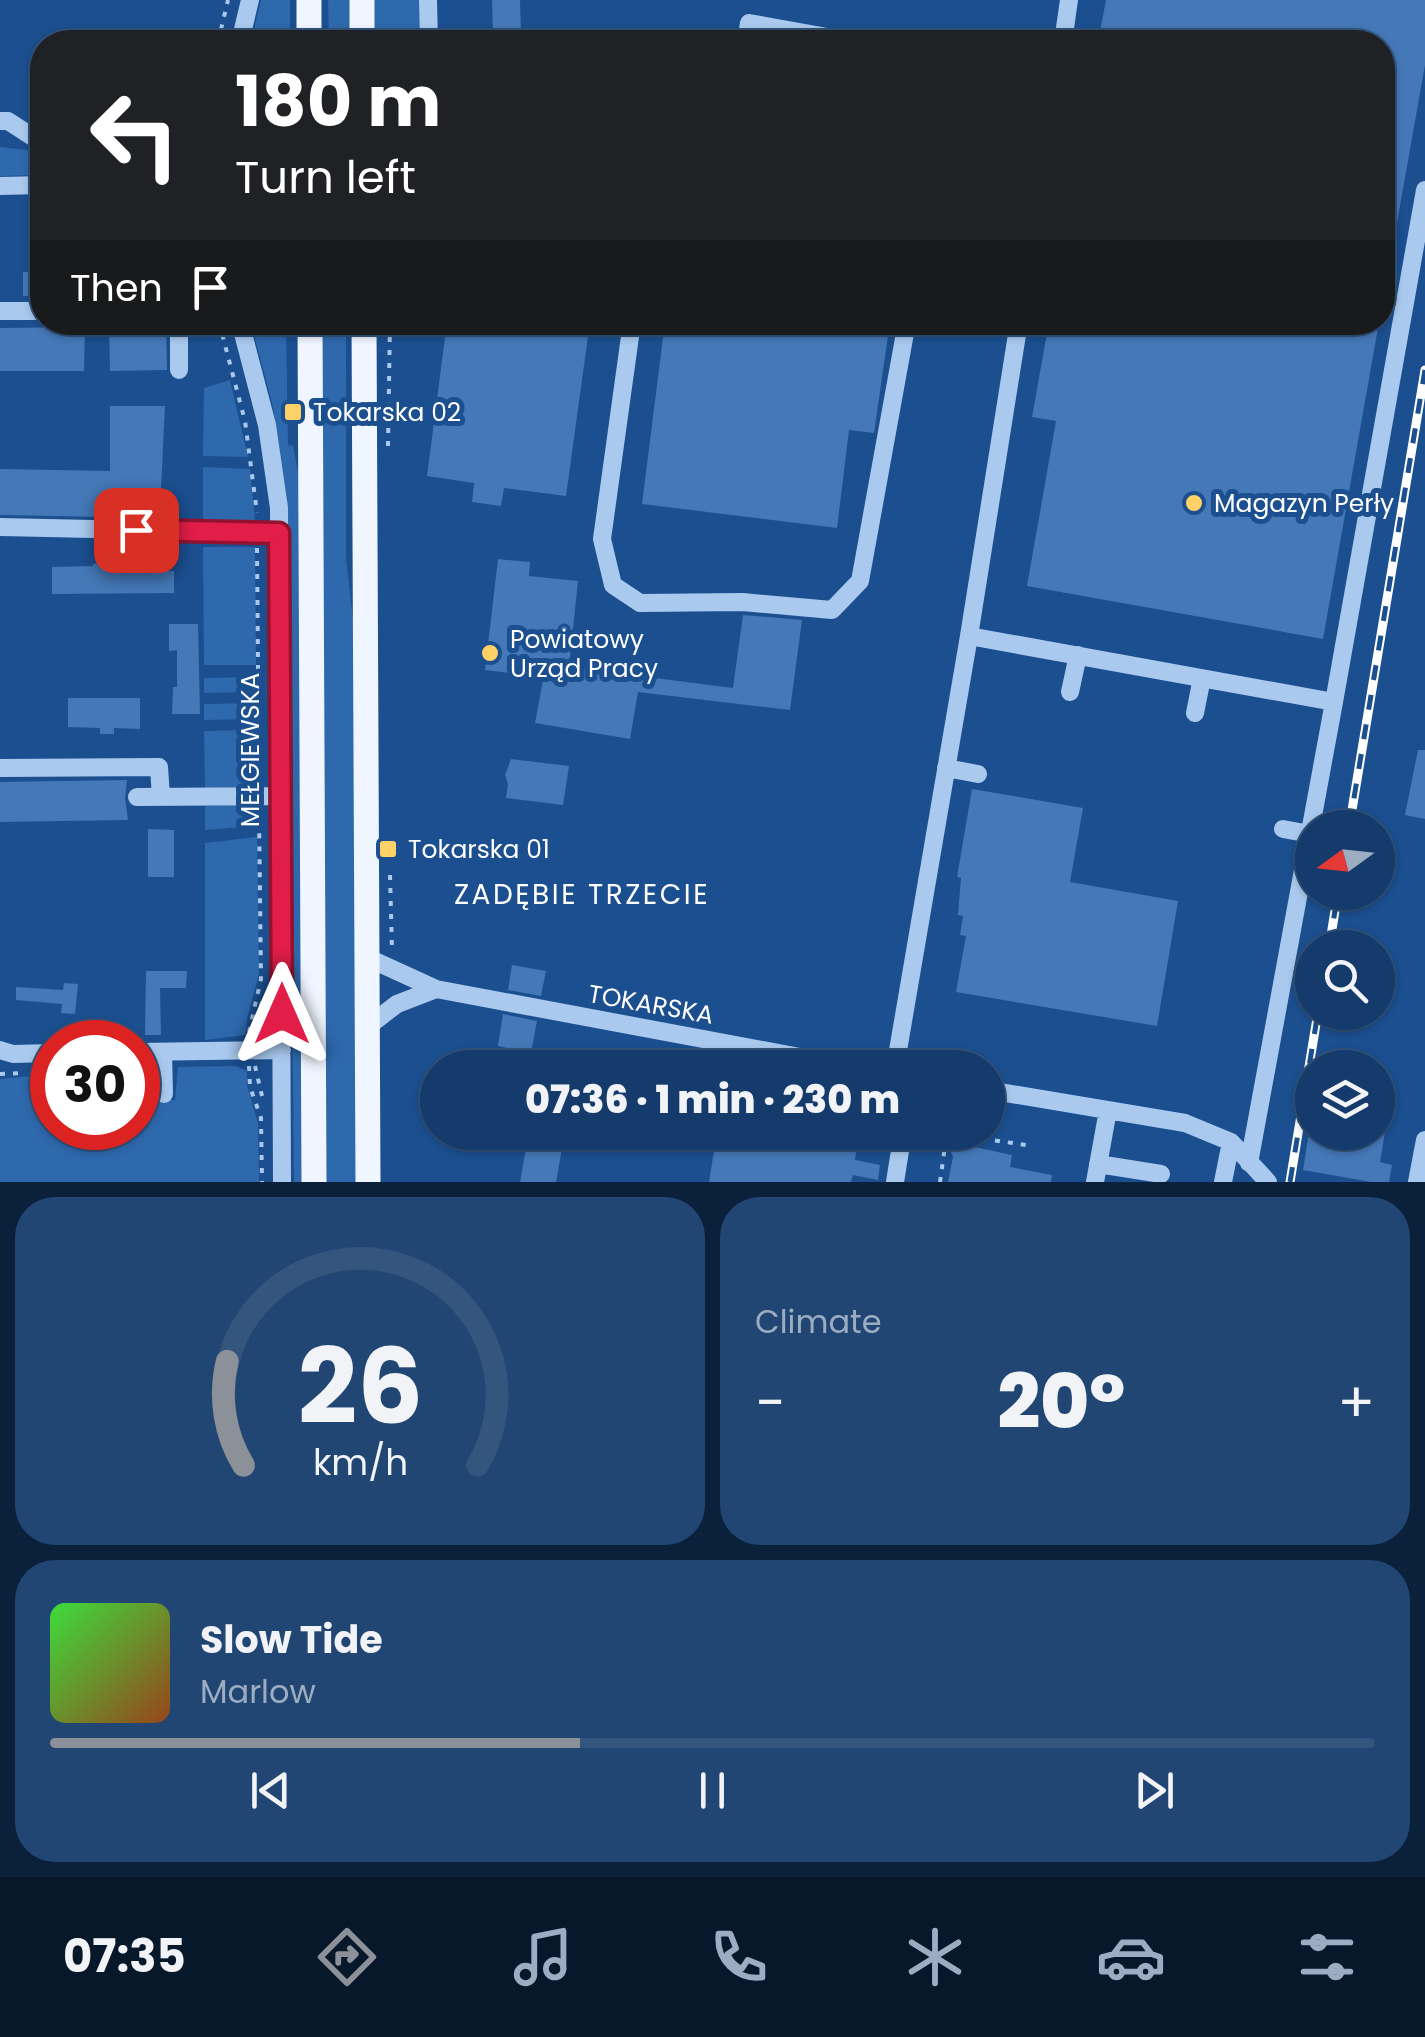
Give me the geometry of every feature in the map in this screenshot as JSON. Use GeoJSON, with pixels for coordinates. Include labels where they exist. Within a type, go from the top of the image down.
{"type":"FeatureCollection","features":[{"type":"Feature","properties":{"kind":"main road"},"geometry":{"type":"LineString","coordinates":[[308,0],[309,30]]}},
{"type":"Feature","properties":{"kind":"main road"},"geometry":{"type":"LineString","coordinates":[[362,0],[362,30]]}},
{"type":"Feature","properties":{"kind":"main road"},"geometry":{"type":"LineString","coordinates":[[310,335],[314,1182]]}},
{"type":"Feature","properties":{"kind":"main road"},"geometry":{"type":"LineString","coordinates":[[364,335],[368,1182]]}},
{"type":"Feature","properties":{"kind":"street"},"geometry":{"type":"LineString","coordinates":[[243,30],[250,0]]}},
{"type":"Feature","properties":{"kind":"street"},"geometry":{"type":"LineString","coordinates":[[428,0],[429,30]]}},
{"type":"Feature","properties":{"kind":"street"},"geometry":{"type":"LineString","coordinates":[[1065,30],[1069,0]]}},
{"type":"Feature","properties":{"kind":"street"},"geometry":{"type":"LineString","coordinates":[[748,30],[749,23],[788,30]]}},
{"type":"Feature","properties":{"kind":"street"},"geometry":{"type":"LineString","coordinates":[[3,120],[30,136]]}},
{"type":"Feature","properties":{"kind":"street"},"geometry":{"type":"LineString","coordinates":[[0,186],[30,186]]}},
{"type":"Feature","properties":{"kind":"street"},"geometry":{"type":"LineString","coordinates":[[1314,810],[1425,190]]}},
{"type":"Feature","properties":{"kind":"street"},"geometry":{"type":"LineString","coordinates":[[0,311],[30,311]]}},
{"type":"Feature","properties":{"kind":"street"},"geometry":{"type":"LineString","coordinates":[[179,370],[180,335]]}},
{"type":"Feature","properties":{"kind":"street","name":"MEŁGIEWSKA"},"geometry":{"type":"LineString","coordinates":[[243,335],[270,442],[268,796],[282,1050],[282,1182]]}},
{"type":"Feature","properties":{"kind":"street"},"geometry":{"type":"LineString","coordinates":[[630,335],[602,539],[614,585],[640,602],[742,602],[812,611],[832,610],[860,581],[905,335]]}},
{"type":"Feature","properties":{"kind":"street"},"geometry":{"type":"LineString","coordinates":[[898,1050],[1017,335]]}},
{"type":"Feature","properties":{"kind":"street"},"geometry":{"type":"LineString","coordinates":[[0,527],[267,533]]}},
{"type":"Feature","properties":{"kind":"street"},"geometry":{"type":"LineString","coordinates":[[969,636],[1334,702]]}},
{"type":"Feature","properties":{"kind":"street"},"geometry":{"type":"LineString","coordinates":[[1070,692],[1078,655]]}},
{"type":"Feature","properties":{"kind":"street"},"geometry":{"type":"LineString","coordinates":[[1195,713],[1202,678]]}},
{"type":"Feature","properties":{"kind":"street"},"geometry":{"type":"LineString","coordinates":[[0,768],[159,768],[160,797]]}},
{"type":"Feature","properties":{"kind":"street"},"geometry":{"type":"LineString","coordinates":[[946,768],[978,774]]}},
{"type":"Feature","properties":{"kind":"street"},"geometry":{"type":"LineString","coordinates":[[137,797],[268,796]]}},
{"type":"Feature","properties":{"kind":"street"},"geometry":{"type":"LineString","coordinates":[[1283,830],[1295,832]]}},
{"type":"Feature","properties":{"kind":"street"},"geometry":{"type":"LineString","coordinates":[[1249,1163],[1296,910]]}},
{"type":"Feature","properties":{"kind":"street","name":"TOKARSKA"},"geometry":{"type":"LineString","coordinates":[[366,957],[436,989],[762,1050]]}},
{"type":"Feature","properties":{"kind":"street"},"geometry":{"type":"LineString","coordinates":[[367,1027],[397,1004],[436,989]]}},
{"type":"Feature","properties":{"kind":"street"},"geometry":{"type":"LineString","coordinates":[[160,1052],[282,1050]]}},
{"type":"Feature","properties":{"kind":"street"},"geometry":{"type":"LineString","coordinates":[[164,1052],[164,1094]]}},
{"type":"Feature","properties":{"kind":"street"},"geometry":{"type":"LineString","coordinates":[[4,1054],[30,1053]]}},
{"type":"Feature","properties":{"kind":"street"},"geometry":{"type":"LineString","coordinates":[[1005,1093],[1185,1124],[1231,1142],[1268,1182]]}},
{"type":"Feature","properties":{"kind":"street"},"geometry":{"type":"LineString","coordinates":[[1108,1110],[1097,1173],[1161,1174]]}},
{"type":"Feature","properties":{"kind":"street"},"geometry":{"type":"LineString","coordinates":[[1224,1182],[1231,1142]]}},
{"type":"Feature","properties":{"kind":"street"},"geometry":{"type":"LineString","coordinates":[[1417,1182],[1424,1149]]}},
{"type":"Feature","properties":{"kind":"street"},"geometry":{"type":"LineString","coordinates":[[895,1182],[900,1150]]}},
{"type":"Feature","properties":{"kind":"path"},"geometry":{"type":"LineString","coordinates":[[221,30],[228,0]]}},
{"type":"Feature","properties":{"kind":"path"},"geometry":{"type":"LineString","coordinates":[[225,335],[258,463],[267,533],[268,796],[261,980],[250,1019],[250,1087],[261,1118],[264,1182]]}},
{"type":"Feature","properties":{"kind":"path"},"geometry":{"type":"LineString","coordinates":[[940,1182],[945,1146],[957,1135],[1026,1145]]}},
{"type":"Feature","properties":{"kind":"shaded area"},"geometry":{"type":"Polygon","coordinates":[[[261,0],[290,0],[290,30],[254,30],[261,0]]]}},
{"type":"Feature","properties":{"kind":"shaded area"},"geometry":{"type":"Polygon","coordinates":[[[328,0],[351,0],[351,30],[329,30],[328,0]]]}},
{"type":"Feature","properties":{"kind":"shaded area"},"geometry":{"type":"Polygon","coordinates":[[[373,0],[419,0],[420,30],[374,30],[373,0]]]}},
{"type":"Feature","properties":{"kind":"shaded area"},"geometry":{"type":"Polygon","coordinates":[[[0,147],[30,152],[30,175],[0,176],[0,147]]]}},
{"type":"Feature","properties":{"kind":"shaded area"},"geometry":{"type":"Polygon","coordinates":[[[254,335],[286,335],[288,445],[293,446],[302,492],[304,1182],[294,1182],[287,506],[273,407],[254,335]]]}},
{"type":"Feature","properties":{"kind":"shaded area"},"geometry":{"type":"Polygon","coordinates":[[[321,335],[346,335],[346,557],[354,630],[359,1182],[325,1182],[321,335]]]}},
{"type":"Feature","properties":{"kind":"shaded area"},"geometry":{"type":"Polygon","coordinates":[[[230,380],[248,457],[203,456],[204,388],[230,380]]]}},
{"type":"Feature","properties":{"kind":"shaded area"},"geometry":{"type":"Polygon","coordinates":[[[203,467],[250,469],[255,521],[203,520],[203,467]]]}},
{"type":"Feature","properties":{"kind":"shaded area"},"geometry":{"type":"Polygon","coordinates":[[[203,547],[255,547],[256,665],[204,665],[203,547]]]}},
{"type":"Feature","properties":{"kind":"shaded area"},"geometry":{"type":"Polygon","coordinates":[[[256,677],[256,692],[204,693],[204,678],[256,677]]]}},
{"type":"Feature","properties":{"kind":"shaded area"},"geometry":{"type":"Polygon","coordinates":[[[256,703],[256,719],[204,720],[204,704],[256,703]]]}},
{"type":"Feature","properties":{"kind":"shaded area"},"geometry":{"type":"Polygon","coordinates":[[[256,730],[257,786],[205,789],[204,731],[256,730]]]}},
{"type":"Feature","properties":{"kind":"shaded area"},"geometry":{"type":"Polygon","coordinates":[[[257,804],[257,826],[205,830],[205,806],[257,804]]]}},
{"type":"Feature","properties":{"kind":"shaded area"},"geometry":{"type":"Polygon","coordinates":[[[257,837],[259,974],[246,1035],[205,1040],[205,843],[257,837]]]}},
{"type":"Feature","properties":{"kind":"shaded area"},"geometry":{"type":"Polygon","coordinates":[[[236,1066],[247,1071],[258,1123],[259,1182],[0,1182],[0,1079],[30,1076],[30,1150],[160,1150],[160,1100],[175,1100],[178,1067],[236,1066]]]}},
{"type":"Feature","properties":{"kind":"building"},"geometry":{"type":"Polygon","coordinates":[[[492,0],[520,0],[521,30],[493,30],[492,0]]]}},
{"type":"Feature","properties":{"kind":"building"},"geometry":{"type":"Polygon","coordinates":[[[1106,0],[1425,0],[1425,65],[1395,234],[1395,30],[1100,30],[1106,0]]]}},
{"type":"Feature","properties":{"kind":"building"},"geometry":{"type":"Polygon","coordinates":[[[23,272],[30,272],[30,296],[23,296],[23,272]]]}},
{"type":"Feature","properties":{"kind":"building"},"geometry":{"type":"Polygon","coordinates":[[[0,328],[30,328],[30,335],[85,335],[84,371],[0,371],[0,328]]]}},
{"type":"Feature","properties":{"kind":"building"},"geometry":{"type":"Polygon","coordinates":[[[109,335],[166,335],[167,370],[110,371],[109,335]]]}},
{"type":"Feature","properties":{"kind":"building"},"geometry":{"type":"Polygon","coordinates":[[[445,335],[588,335],[566,496],[504,488],[501,506],[472,502],[474,483],[427,476],[445,335]]]}},
{"type":"Feature","properties":{"kind":"building"},"geometry":{"type":"Polygon","coordinates":[[[663,335],[888,335],[874,433],[849,430],[837,528],[642,504],[663,335]]]}},
{"type":"Feature","properties":{"kind":"building","name":"Magazyn Perły"},"geometry":{"type":"Polygon","coordinates":[[[1047,335],[1377,335],[1323,639],[1027,586],[1056,421],[1032,417],[1047,335]]]}},
{"type":"Feature","properties":{"kind":"building"},"geometry":{"type":"Polygon","coordinates":[[[110,406],[165,406],[161,489],[152,496],[161,504],[160,518],[0,515],[0,469],[110,471],[110,406]]]}},
{"type":"Feature","properties":{"kind":"building"},"geometry":{"type":"Polygon","coordinates":[[[498,559],[530,562],[529,576],[578,581],[569,667],[733,688],[743,615],[802,620],[790,710],[638,692],[630,739],[535,723],[543,680],[485,670],[498,559]]]}},
{"type":"Feature","properties":{"kind":"building"},"geometry":{"type":"Polygon","coordinates":[[[110,561],[143,563],[143,571],[174,571],[174,593],[52,594],[52,567],[93,566],[110,561]]]}},
{"type":"Feature","properties":{"kind":"building"},"geometry":{"type":"Polygon","coordinates":[[[169,624],[198,624],[200,714],[172,714],[177,650],[169,651],[169,624]]]}},
{"type":"Feature","properties":{"kind":"building"},"geometry":{"type":"Polygon","coordinates":[[[68,698],[140,698],[140,729],[114,728],[114,734],[100,734],[100,728],[68,727],[68,698]]]}},
{"type":"Feature","properties":{"kind":"building"},"geometry":{"type":"Polygon","coordinates":[[[1418,750],[1425,750],[1425,819],[1405,815],[1418,750]]]}},
{"type":"Feature","properties":{"kind":"building"},"geometry":{"type":"Polygon","coordinates":[[[511,759],[569,766],[563,805],[506,798],[505,775],[511,759]]]}},
{"type":"Feature","properties":{"kind":"building"},"geometry":{"type":"Polygon","coordinates":[[[127,780],[128,820],[0,822],[0,782],[127,780]]]}},
{"type":"Feature","properties":{"kind":"building"},"geometry":{"type":"Polygon","coordinates":[[[972,789],[1083,808],[1070,882],[1178,901],[1157,1026],[956,992],[966,936],[960,935],[963,916],[958,915],[961,878],[957,877],[972,789]]]}},
{"type":"Feature","properties":{"kind":"building"},"geometry":{"type":"Polygon","coordinates":[[[148,829],[174,830],[174,877],[148,877],[148,829]]]}},
{"type":"Feature","properties":{"kind":"building"},"geometry":{"type":"Polygon","coordinates":[[[512,965],[546,971],[541,996],[508,990],[512,965]]]}},
{"type":"Feature","properties":{"kind":"building"},"geometry":{"type":"Polygon","coordinates":[[[146,971],[187,971],[186,988],[160,988],[161,1035],[160,1020],[145,1020],[146,971]]]}},
{"type":"Feature","properties":{"kind":"building"},"geometry":{"type":"Polygon","coordinates":[[[64,983],[78,984],[75,1014],[61,1013],[62,1004],[16,1000],[16,987],[63,990],[64,983]]]}},
{"type":"Feature","properties":{"kind":"building"},"geometry":{"type":"Polygon","coordinates":[[[503,1014],[537,1021],[532,1050],[498,1046],[503,1014]]]}},
{"type":"Feature","properties":{"kind":"building"},"geometry":{"type":"Polygon","coordinates":[[[526,1150],[562,1150],[556,1182],[520,1182],[526,1150]]]}},
{"type":"Feature","properties":{"kind":"building"},"geometry":{"type":"Polygon","coordinates":[[[714,1150],[856,1150],[855,1160],[880,1165],[878,1180],[853,1175],[851,1182],[709,1182],[714,1150]]]}},
{"type":"Feature","properties":{"kind":"building"},"geometry":{"type":"Polygon","coordinates":[[[950,1150],[989,1150],[1012,1155],[1010,1167],[1052,1175],[1051,1182],[948,1182],[953,1157],[950,1150]]]}},
{"type":"Feature","properties":{"kind":"building"},"geometry":{"type":"Polygon","coordinates":[[[1306,1150],[1382,1150],[1380,1162],[1392,1165],[1389,1182],[1303,1170],[1306,1150]]]}},
{"type":"Feature","properties":{"kind":"railway"},"geometry":{"type":"LineString","coordinates":[[1352,810],[1425,370]]}},
{"type":"Feature","properties":{"kind":"railway"},"geometry":{"type":"LineString","coordinates":[[1332,930],[1335,910]]}},
{"type":"Feature","properties":{"kind":"railway"},"geometry":{"type":"LineString","coordinates":[[1290,1182],[1315,1030]]}},
{"type":"Feature","properties":{"kind":"place","name":"Tokarska 02"},"geometry":{"type":"Point","coordinates":[293,412]}},
{"type":"Feature","properties":{"kind":"place","name":"Magazyn Perły"},"geometry":{"type":"Point","coordinates":[1194,503]}},
{"type":"Feature","properties":{"kind":"place","name":"Powiatowy Urząd Pracy"},"geometry":{"type":"Point","coordinates":[490,653]}},
{"type":"Feature","properties":{"kind":"place","name":"Tokarska 01"},"geometry":{"type":"Point","coordinates":[388,849]}},
{"type":"Feature","properties":{"kind":"district","name":"ZADĘBIE TRZECIE"},"geometry":{"type":"Point","coordinates":[582,894]}},
{"type":"Feature","properties":{"kind":"route"},"geometry":{"type":"LineString","coordinates":[[136,530],[279,533],[282,1014]]}}]}
